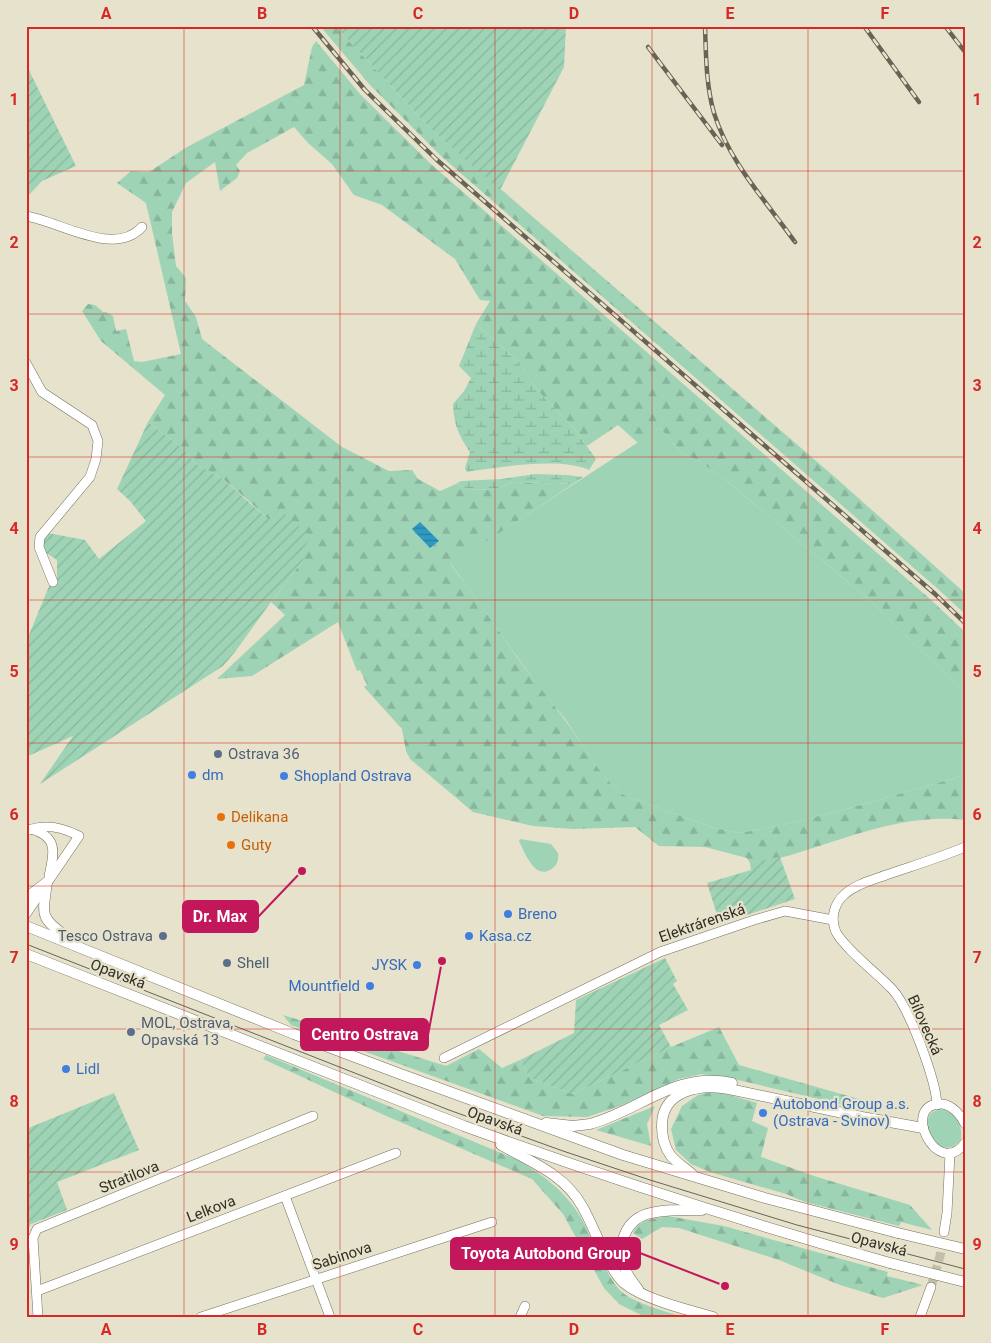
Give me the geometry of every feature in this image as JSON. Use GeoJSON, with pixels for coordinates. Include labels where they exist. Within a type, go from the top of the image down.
{"type":"FeatureCollection","features":[{"type":"Feature","properties":{"kind":"main road"},"geometry":{"type":"LineString","coordinates":[[26,898],[47,882]]}},
{"type":"Feature","properties":{"kind":"main road"},"geometry":{"type":"LineString","coordinates":[[47,882],[43,912],[47,922],[76,945]]}},
{"type":"Feature","properties":{"kind":"main road","name":"Opavská"},"geometry":{"type":"LineString","coordinates":[[26,926],[237,1012],[623,1155],[805,1209],[965,1249]]}},
{"type":"Feature","properties":{"kind":"main road","name":"Opavská"},"geometry":{"type":"LineString","coordinates":[[26,954],[464,1126],[566,1162],[803,1239],[965,1282]]}},
{"type":"Feature","properties":{"kind":"main road"},"geometry":{"type":"LineString","coordinates":[[525,1120],[566,1125],[590,1124],[678,1085],[704,1080],[731,1082],[775,1098]]}},
{"type":"Feature","properties":{"kind":"main road"},"geometry":{"type":"LineString","coordinates":[[696,1178],[671,1155],[662,1132],[664,1111],[669,1103],[676,1096],[690,1090],[710,1087],[728,1089],[923,1128]]}},
{"type":"Feature","properties":{"kind":"main road"},"geometry":{"type":"LineString","coordinates":[[464,1126],[531,1160],[564,1183],[582,1206],[616,1274],[625,1284],[658,1300],[713,1317]]}},
{"type":"Feature","properties":{"kind":"main road"},"geometry":{"type":"LineString","coordinates":[[640,1292],[627,1273],[622,1258],[623,1241],[631,1224],[639,1218],[655,1212],[710,1210]]}},
{"type":"Feature","properties":{"kind":"street"},"geometry":{"type":"LineString","coordinates":[[26,216],[91,237],[111,240],[136,233],[142,227]]}},
{"type":"Feature","properties":{"kind":"street"},"geometry":{"type":"LineString","coordinates":[[26,363],[42,392],[92,425],[98,441],[96,459],[90,477],[40,537],[38,547],[53,582]]}},
{"type":"Feature","properties":{"kind":"street"},"geometry":{"type":"LineString","coordinates":[[26,914],[79,836],[64,829],[54,827],[39,827],[28,830]]}},
{"type":"Feature","properties":{"kind":"street"},"geometry":{"type":"LineString","coordinates":[[28,830],[44,834],[52,845],[53,855],[47,882]]}},
{"type":"Feature","properties":{"kind":"street"},"geometry":{"type":"LineString","coordinates":[[833,920],[835,906],[844,894],[851,890],[864,883],[965,847]]}},
{"type":"Feature","properties":{"kind":"street","name":"Elektrárenská"},"geometry":{"type":"LineString","coordinates":[[444,1058],[660,952],[785,911],[833,920]]}},
{"type":"Feature","properties":{"kind":"street","name":"Bílovecká"},"geometry":{"type":"LineString","coordinates":[[833,920],[836,932],[893,991],[901,1004],[927,1061],[937,1093],[937,1105]]}},
{"type":"Feature","properties":{"kind":"street"},"geometry":{"type":"LineString","coordinates":[[965,1124],[949,1106],[937,1105],[930,1108],[922,1120],[926,1137],[943,1152],[950,1153],[958,1150],[965,1143]]}},
{"type":"Feature","properties":{"kind":"street","name":"Stratilova"},"geometry":{"type":"LineString","coordinates":[[38,1317],[33,1238],[37,1229],[313,1116]]}},
{"type":"Feature","properties":{"kind":"street","name":"Lelkova"},"geometry":{"type":"LineString","coordinates":[[37,1291],[396,1153]]}},
{"type":"Feature","properties":{"kind":"street"},"geometry":{"type":"LineString","coordinates":[[944,1232],[947,1213],[950,1153]]}},
{"type":"Feature","properties":{"kind":"street"},"geometry":{"type":"LineString","coordinates":[[285,1196],[330,1317]]}},
{"type":"Feature","properties":{"kind":"street","name":"Sabinova"},"geometry":{"type":"LineString","coordinates":[[201,1317],[492,1222]]}},
{"type":"Feature","properties":{"kind":"street"},"geometry":{"type":"LineString","coordinates":[[920,1317],[931,1287]]}},
{"type":"Feature","properties":{"kind":"street"},"geometry":{"type":"LineString","coordinates":[[520,1317],[525,1306]]}},
{"type":"Feature","properties":{"kind":"green space"},"geometry":{"type":"Polygon","coordinates":[[[320,26],[335,26],[431,129],[837,479],[965,593],[965,614],[441,156],[370,85],[320,26]]]}},
{"type":"Feature","properties":{"kind":"green space"},"geometry":{"type":"Polygon","coordinates":[[[335,26],[566,26],[564,67],[500,190],[431,129],[335,26]]]}},
{"type":"Feature","properties":{"kind":"green space"},"geometry":{"type":"Polygon","coordinates":[[[316,41],[360,94],[432,165],[930,599],[965,632],[965,694],[872,602],[722,477],[681,452],[660,428],[638,443],[618,425],[587,446],[573,427],[540,393],[518,361],[476,324],[490,301],[480,300],[455,259],[382,205],[354,195],[332,164],[308,143],[294,127],[247,153],[236,165],[240,171],[237,178],[220,191],[215,162],[186,183],[172,212],[172,233],[176,266],[186,278],[185,301],[196,317],[202,339],[342,447],[389,471],[412,470],[418,479],[440,491],[456,484],[468,489],[495,490],[512,482],[573,484],[451,565],[599,769],[624,795],[714,828],[740,833],[787,824],[850,808],[965,775],[965,820],[920,820],[876,828],[786,856],[750,863],[747,858],[705,847],[659,846],[635,827],[573,829],[533,826],[473,812],[410,759],[406,751],[402,729],[364,687],[367,685],[360,670],[357,671],[338,622],[252,676],[217,679],[285,615],[271,602],[304,559],[249,501],[224,480],[195,463],[182,448],[148,422],[165,395],[101,341],[82,311],[88,304],[95,305],[103,312],[113,316],[116,331],[126,329],[134,361],[142,362],[181,354],[146,203],[117,183],[131,171],[149,172],[187,147],[304,85],[312,47],[316,41]]]}},
{"type":"Feature","properties":{"kind":"green space"},"geometry":{"type":"Polygon","coordinates":[[[26,64],[76,166],[42,181],[26,198],[26,64]]]}},
{"type":"Feature","properties":{"kind":"green space"},"geometry":{"type":"Polygon","coordinates":[[[476,324],[518,361],[540,393],[573,427],[596,459],[589,470],[562,464],[529,464],[467,472],[465,468],[470,452],[458,430],[453,404],[464,391],[471,378],[459,366],[476,324]]]}},
{"type":"Feature","properties":{"kind":"green space"},"geometry":{"type":"Polygon","coordinates":[[[148,422],[182,448],[195,463],[224,480],[269,520],[279,509],[311,537],[300,553],[304,559],[223,666],[40,784],[73,736],[26,757],[26,642],[50,584],[57,580],[57,560],[42,550],[44,538],[48,533],[85,540],[99,559],[146,521],[130,501],[117,489],[148,422]]]}},
{"type":"Feature","properties":{"kind":"green space"},"geometry":{"type":"Polygon","coordinates":[[[660,428],[681,452],[722,477],[872,602],[965,694],[965,775],[850,808],[787,824],[740,833],[714,828],[624,795],[606,778],[566,720],[529,673],[451,564],[660,428]]]}},
{"type":"Feature","properties":{"kind":"green space"},"geometry":{"type":"Polygon","coordinates":[[[535,474],[583,477],[573,484],[512,482],[495,490],[468,489],[456,484],[461,481],[502,479],[535,474]]]}},
{"type":"Feature","properties":{"kind":"green space"},"geometry":{"type":"Polygon","coordinates":[[[520,839],[551,844],[558,853],[556,865],[550,870],[539,871],[530,863],[519,841],[520,839]]]}},
{"type":"Feature","properties":{"kind":"green space"},"geometry":{"type":"Polygon","coordinates":[[[780,857],[795,899],[720,924],[707,883],[751,870],[750,863],[780,857]]]}},
{"type":"Feature","properties":{"kind":"green space"},"geometry":{"type":"Polygon","coordinates":[[[665,958],[677,981],[673,984],[688,1010],[659,1025],[671,1047],[573,1094],[530,1078],[520,1060],[574,1033],[576,1000],[665,958]]]}},
{"type":"Feature","properties":{"kind":"green space"},"geometry":{"type":"Polygon","coordinates":[[[283,1015],[446,1066],[479,1049],[502,1068],[520,1060],[530,1078],[573,1094],[671,1047],[719,1027],[739,1065],[873,1103],[870,1111],[738,1080],[702,1074],[679,1079],[620,1106],[587,1117],[543,1116],[291,1025],[283,1015]]]}},
{"type":"Feature","properties":{"kind":"green space"},"geometry":{"type":"Polygon","coordinates":[[[266,1055],[518,1160],[544,1177],[567,1198],[580,1216],[611,1278],[623,1293],[643,1304],[683,1317],[645,1317],[619,1304],[604,1288],[563,1214],[532,1179],[384,1115],[263,1059],[266,1055]]]}},
{"type":"Feature","properties":{"kind":"green space"},"geometry":{"type":"Polygon","coordinates":[[[716,1091],[757,1103],[752,1121],[768,1128],[761,1157],[814,1176],[910,1205],[932,1230],[901,1222],[899,1226],[805,1202],[786,1194],[710,1172],[691,1164],[676,1150],[671,1129],[682,1106],[698,1095],[716,1091]]]}},
{"type":"Feature","properties":{"kind":"green space"},"geometry":{"type":"Polygon","coordinates":[[[114,1093],[139,1150],[57,1182],[67,1210],[31,1224],[26,1232],[26,1129],[114,1093]]]}},
{"type":"Feature","properties":{"kind":"green space"},"geometry":{"type":"Polygon","coordinates":[[[655,1106],[647,1124],[651,1146],[596,1130],[655,1106]]]}},
{"type":"Feature","properties":{"kind":"green space"},"geometry":{"type":"Polygon","coordinates":[[[941,1109],[954,1116],[961,1129],[961,1139],[953,1146],[945,1147],[938,1144],[928,1128],[928,1120],[932,1113],[941,1109]]]}},
{"type":"Feature","properties":{"kind":"green space"},"geometry":{"type":"Polygon","coordinates":[[[668,1216],[724,1226],[888,1272],[887,1276],[923,1285],[883,1298],[840,1285],[779,1260],[679,1228],[662,1227],[642,1239],[633,1233],[643,1222],[668,1216]]]}},
{"type":"Feature","properties":{"kind":"water"},"geometry":{"type":"Polygon","coordinates":[[[420,522],[439,541],[430,548],[412,529],[420,522]]]}},
{"type":"Feature","properties":{"kind":"tunnel"},"geometry":{"type":"LineString","coordinates":[[931,1287],[940,1256],[944,1232]]}},
{"type":"Feature","properties":{"kind":"tram line"},"geometry":{"type":"LineString","coordinates":[[26,944],[449,1110],[563,1151],[797,1225],[965,1269]]}},
{"type":"Feature","properties":{"kind":"railway"},"geometry":{"type":"LineString","coordinates":[[312,26],[365,90],[437,160],[935,594],[965,623]]}},
{"type":"Feature","properties":{"kind":"railway"},"geometry":{"type":"LineString","coordinates":[[705,26],[709,92],[721,131],[739,165],[795,242]]}},
{"type":"Feature","properties":{"kind":"railway"},"geometry":{"type":"LineString","coordinates":[[864,26],[919,102]]}},
{"type":"Feature","properties":{"kind":"railway"},"geometry":{"type":"LineString","coordinates":[[945,26],[965,52]]}},
{"type":"Feature","properties":{"kind":"railway"},"geometry":{"type":"LineString","coordinates":[[648,47],[722,145]]}},
{"type":"Feature","properties":{"kind":"place","name":"Ostrava 36"},"geometry":{"type":"Point","coordinates":[218,754]}},
{"type":"Feature","properties":{"kind":"place","name":"dm"},"geometry":{"type":"Point","coordinates":[192,775]}},
{"type":"Feature","properties":{"kind":"place","name":"Shopland Ostrava"},"geometry":{"type":"Point","coordinates":[284,776]}},
{"type":"Feature","properties":{"kind":"place","name":"Delikana"},"geometry":{"type":"Point","coordinates":[221,817]}},
{"type":"Feature","properties":{"kind":"place","name":"Guty"},"geometry":{"type":"Point","coordinates":[231,845]}},
{"type":"Feature","properties":{"kind":"place","name":"Dr. Max"},"geometry":{"type":"Point","coordinates":[302,871]}},
{"type":"Feature","properties":{"kind":"place","name":"Breno"},"geometry":{"type":"Point","coordinates":[508,914]}},
{"type":"Feature","properties":{"kind":"place","name":"Tesco Ostrava"},"geometry":{"type":"Point","coordinates":[163,936]}},
{"type":"Feature","properties":{"kind":"place","name":"Kasa.cz"},"geometry":{"type":"Point","coordinates":[469,936]}},
{"type":"Feature","properties":{"kind":"place","name":"Centro Ostrava"},"geometry":{"type":"Point","coordinates":[442,961]}},
{"type":"Feature","properties":{"kind":"place","name":"Shell"},"geometry":{"type":"Point","coordinates":[227,963]}},
{"type":"Feature","properties":{"kind":"place","name":"JYSK"},"geometry":{"type":"Point","coordinates":[417,965]}},
{"type":"Feature","properties":{"kind":"place","name":"Mountfield"},"geometry":{"type":"Point","coordinates":[370,986]}},
{"type":"Feature","properties":{"kind":"place","name":"MOL, Ostrava, Opavská 13"},"geometry":{"type":"Point","coordinates":[131,1032]}},
{"type":"Feature","properties":{"kind":"place","name":"Lidl"},"geometry":{"type":"Point","coordinates":[66,1069]}},
{"type":"Feature","properties":{"kind":"place","name":"Autobond Group a.s. (Ostrava - Svinov)"},"geometry":{"type":"Point","coordinates":[763,1113]}},
{"type":"Feature","properties":{"kind":"place","name":"Toyota Autobond Group"},"geometry":{"type":"Point","coordinates":[725,1286]}}]}
